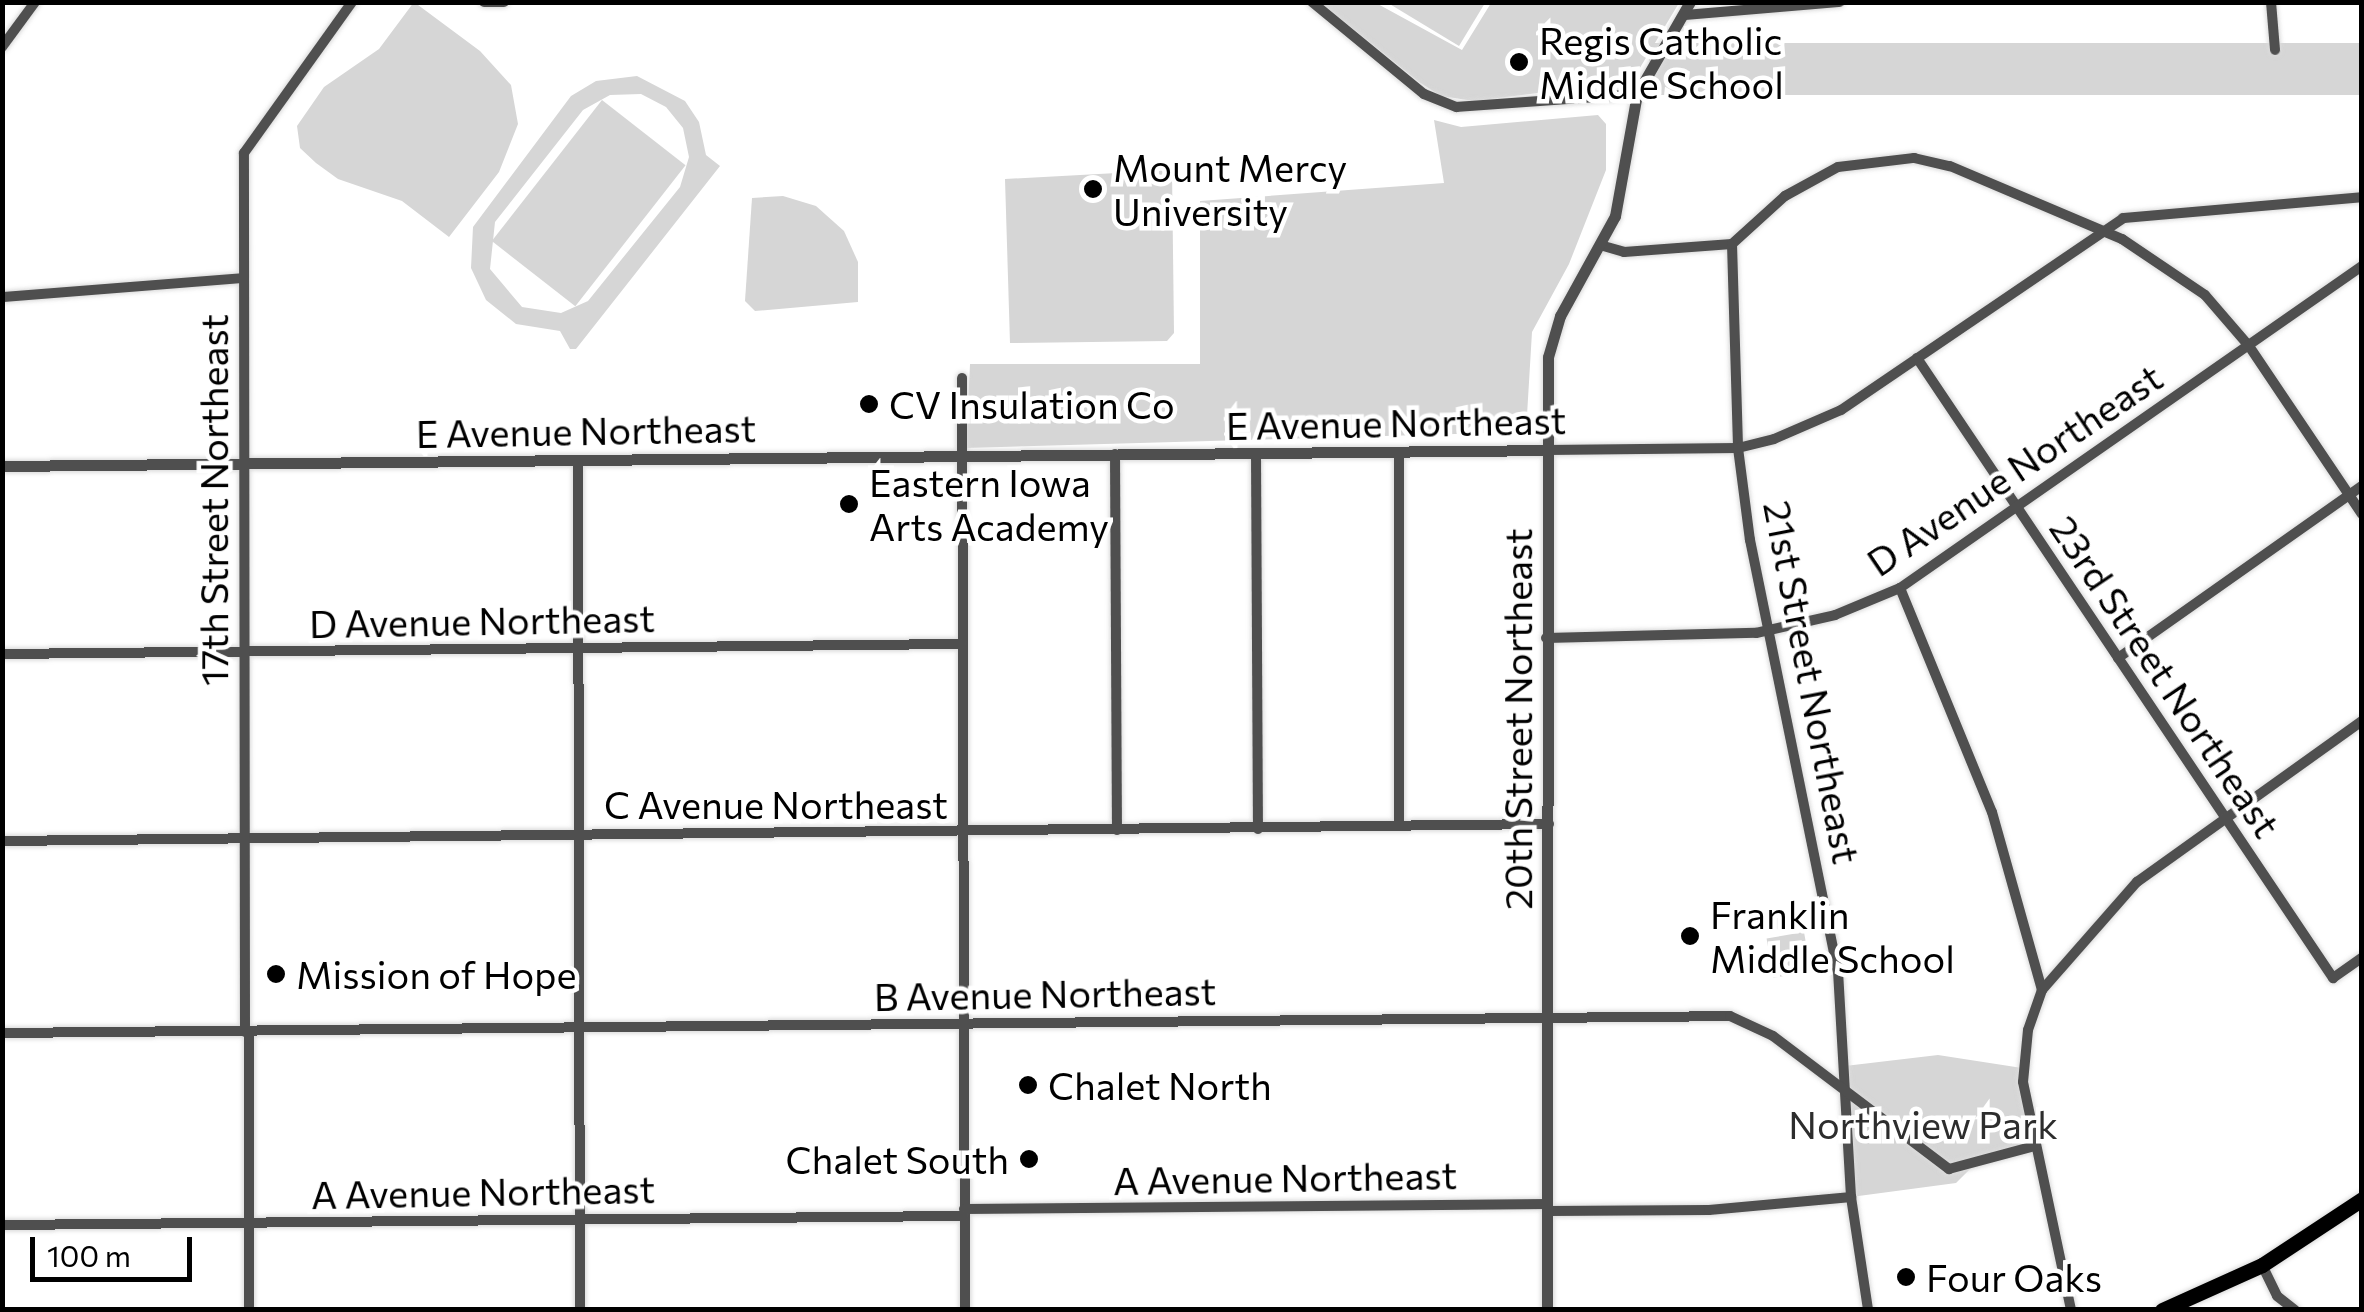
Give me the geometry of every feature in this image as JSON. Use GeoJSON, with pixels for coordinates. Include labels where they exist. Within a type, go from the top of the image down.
{"type":"FeatureCollection","features":[{"type":"Feature","properties":{"kind":"main road"},"geometry":{"type":"LineString","coordinates":[[2162,1310],[2262,1265],[2362,1199]]}},
{"type":"Feature","properties":{"kind":"street"},"geometry":{"type":"LineString","coordinates":[[2,47],[35,2]]}},
{"type":"Feature","properties":{"kind":"street","name":"17th Street Northeast"},"geometry":{"type":"LineString","coordinates":[[249,1310],[243,839],[242,170],[250,137],[352,2]]}},
{"type":"Feature","properties":{"kind":"street"},"geometry":{"type":"LineString","coordinates":[[484,2],[504,2]]}},
{"type":"Feature","properties":{"kind":"street"},"geometry":{"type":"LineString","coordinates":[[1312,2],[1424,94],[1457,107],[1637,94],[1687,8],[1839,2]]}},
{"type":"Feature","properties":{"kind":"street"},"geometry":{"type":"LineString","coordinates":[[2271,2],[2275,50]]}},
{"type":"Feature","properties":{"kind":"street","name":"20th Street Northeast"},"geometry":{"type":"LineString","coordinates":[[1547,1310],[1546,638],[1550,344],[1622,192],[1637,94]]}},
{"type":"Feature","properties":{"kind":"street"},"geometry":{"type":"LineString","coordinates":[[1600,245],[1624,252],[1732,244],[1812,176],[1879,159],[1950,166],[2101,230],[2171,269],[2250,346],[2362,514]]}},
{"type":"Feature","properties":{"kind":"street","name":"E Avenue Northeast"},"geometry":{"type":"LineString","coordinates":[[2,466],[1738,448],[1815,424],[2101,230],[2148,213],[2362,197]]}},
{"type":"Feature","properties":{"kind":"street","name":"21st Street Northeast"},"geometry":{"type":"LineString","coordinates":[[1732,244],[1738,448],[1768,631],[1826,900],[1852,1197],[1868,1310]]}},
{"type":"Feature","properties":{"kind":"street","name":"D Avenue Northeast"},"geometry":{"type":"LineString","coordinates":[[1546,638],[1768,631],[1835,615],[1900,588],[2018,510],[2362,266]]}},
{"type":"Feature","properties":{"kind":"street"},"geometry":{"type":"LineString","coordinates":[[2,297],[243,278]]}},
{"type":"Feature","properties":{"kind":"street","name":"23rd Street Northeast"},"geometry":{"type":"LineString","coordinates":[[1917,358],[2333,978],[2362,958]]}},
{"type":"Feature","properties":{"kind":"street"},"geometry":{"type":"LineString","coordinates":[[962,378],[965,1310]]}},
{"type":"Feature","properties":{"kind":"street"},"geometry":{"type":"LineString","coordinates":[[1399,452],[1399,826]]}},
{"type":"Feature","properties":{"kind":"street"},"geometry":{"type":"LineString","coordinates":[[1115,454],[1116,830]]}},
{"type":"Feature","properties":{"kind":"street"},"geometry":{"type":"LineString","coordinates":[[1256,454],[1258,828]]}},
{"type":"Feature","properties":{"kind":"street"},"geometry":{"type":"LineString","coordinates":[[578,460],[580,1310]]}},
{"type":"Feature","properties":{"kind":"street"},"geometry":{"type":"LineString","coordinates":[[2118,658],[2362,486]]}},
{"type":"Feature","properties":{"kind":"street"},"geometry":{"type":"LineString","coordinates":[[1900,588],[1992,812],[2042,990]]}},
{"type":"Feature","properties":{"kind":"street","name":"D Avenue Northeast"},"geometry":{"type":"LineString","coordinates":[[2,654],[962,644]]}},
{"type":"Feature","properties":{"kind":"street"},"geometry":{"type":"LineString","coordinates":[[2072,1310],[2034,1146],[2022,1068],[2042,990],[2137,882],[2362,722]]}},
{"type":"Feature","properties":{"kind":"street","name":"C Avenue Northeast"},"geometry":{"type":"LineString","coordinates":[[2,841],[1549,824]]}},
{"type":"Feature","properties":{"kind":"street","name":"B Avenue Northeast"},"geometry":{"type":"LineString","coordinates":[[2,1034],[1730,1016],[1772,1036],[1949,1169],[2034,1146]]}},
{"type":"Feature","properties":{"kind":"street","name":"A Avenue Northeast"},"geometry":{"type":"LineString","coordinates":[[2,1225],[1548,1207],[1736,1209],[1852,1197]]}},
{"type":"Feature","properties":{"kind":"street"},"geometry":{"type":"LineString","coordinates":[[2262,1265],[2277,1296],[2295,1310]]}},
{"type":"Feature","properties":{"kind":"green space"},"geometry":{"type":"Polygon","coordinates":[[[414,2],[480,51],[511,85],[518,124],[499,172],[449,237],[402,201],[338,179],[300,148],[297,126],[324,87],[379,49],[414,2]]]}},
{"type":"Feature","properties":{"kind":"green space"},"geometry":{"type":"Polygon","coordinates":[[[1485,2],[1459,46],[1388,3],[1485,2]]]}},
{"type":"Feature","properties":{"kind":"green space","name":"Regis Catholic Middle School"},"geometry":{"type":"Polygon","coordinates":[[[1321,3],[1376,3],[1462,50],[1491,3],[1679,3],[1632,81],[1474,101],[1441,96],[1419,82],[1321,3]]]}},
{"type":"Feature","properties":{"kind":"green space"},"geometry":{"type":"Polygon","coordinates":[[[1649,43],[2361,43],[2361,95],[1649,95],[1649,43]]]}},
{"type":"Feature","properties":{"kind":"green space"},"geometry":{"type":"Polygon","coordinates":[[[637,76],[685,101],[699,122],[706,155],[720,166],[576,349],[570,349],[560,331],[516,324],[486,300],[471,268],[473,227],[571,96],[596,81],[637,76]],[[641,94],[610,95],[583,110],[495,222],[490,269],[522,307],[561,313],[588,301],[680,187],[689,157],[683,128],[666,107],[641,94]]]}},
{"type":"Feature","properties":{"kind":"green space"},"geometry":{"type":"Polygon","coordinates":[[[602,100],[686,165],[575,306],[492,241],[602,100]]]}},
{"type":"Feature","properties":{"kind":"green space"},"geometry":{"type":"Polygon","coordinates":[[[1598,115],[1606,124],[1606,170],[1569,264],[1532,332],[1526,432],[966,448],[970,364],[1200,364],[1200,201],[1444,183],[1434,120],[1461,127],[1598,115]]]}},
{"type":"Feature","properties":{"kind":"green space"},"geometry":{"type":"Polygon","coordinates":[[[1172,170],[1174,333],[1167,341],[1010,343],[1005,179],[1172,170]]]}},
{"type":"Feature","properties":{"kind":"green space"},"geometry":{"type":"Polygon","coordinates":[[[783,196],[816,206],[844,231],[858,262],[858,302],[755,311],[745,301],[752,198],[783,196]]]}},
{"type":"Feature","properties":{"kind":"green space"},"geometry":{"type":"Polygon","coordinates":[[[1800,908],[1803,925],[1766,931],[1763,915],[1800,908]]]}},
{"type":"Feature","properties":{"kind":"green space"},"geometry":{"type":"Polygon","coordinates":[[[1804,932],[1807,949],[1770,955],[1767,939],[1804,932]]]}},
{"type":"Feature","properties":{"kind":"green space"},"geometry":{"type":"Polygon","coordinates":[[[1808,954],[1811,972],[1773,978],[1770,960],[1808,954]]]}},
{"type":"Feature","properties":{"kind":"green space","name":"Northview Park"},"geometry":{"type":"Polygon","coordinates":[[[1938,1055],[2022,1068],[2035,1146],[1971,1168],[1956,1183],[1851,1197],[1845,1066],[1938,1055]]]}},
{"type":"Feature","properties":{"kind":"place","name":"Regis Catholic Middle School"},"geometry":{"type":"Point","coordinates":[1519,62]}},
{"type":"Feature","properties":{"kind":"place","name":"Mount Mercy University"},"geometry":{"type":"Point","coordinates":[1093,189]}},
{"type":"Feature","properties":{"kind":"place","name":"CV Insulation Co"},"geometry":{"type":"Point","coordinates":[869,404]}},
{"type":"Feature","properties":{"kind":"place","name":"Eastern Iowa Arts Academy"},"geometry":{"type":"Point","coordinates":[849,504]}},
{"type":"Feature","properties":{"kind":"place","name":"Franklin Middle School"},"geometry":{"type":"Point","coordinates":[1690,936]}},
{"type":"Feature","properties":{"kind":"place","name":"Mission of Hope"},"geometry":{"type":"Point","coordinates":[276,974]}},
{"type":"Feature","properties":{"kind":"place","name":"Chalet North"},"geometry":{"type":"Point","coordinates":[1028,1085]}},
{"type":"Feature","properties":{"kind":"place","name":"Chalet South"},"geometry":{"type":"Point","coordinates":[1029,1159]}},
{"type":"Feature","properties":{"kind":"place","name":"Four Oaks"},"geometry":{"type":"Point","coordinates":[1906,1277]}}]}
